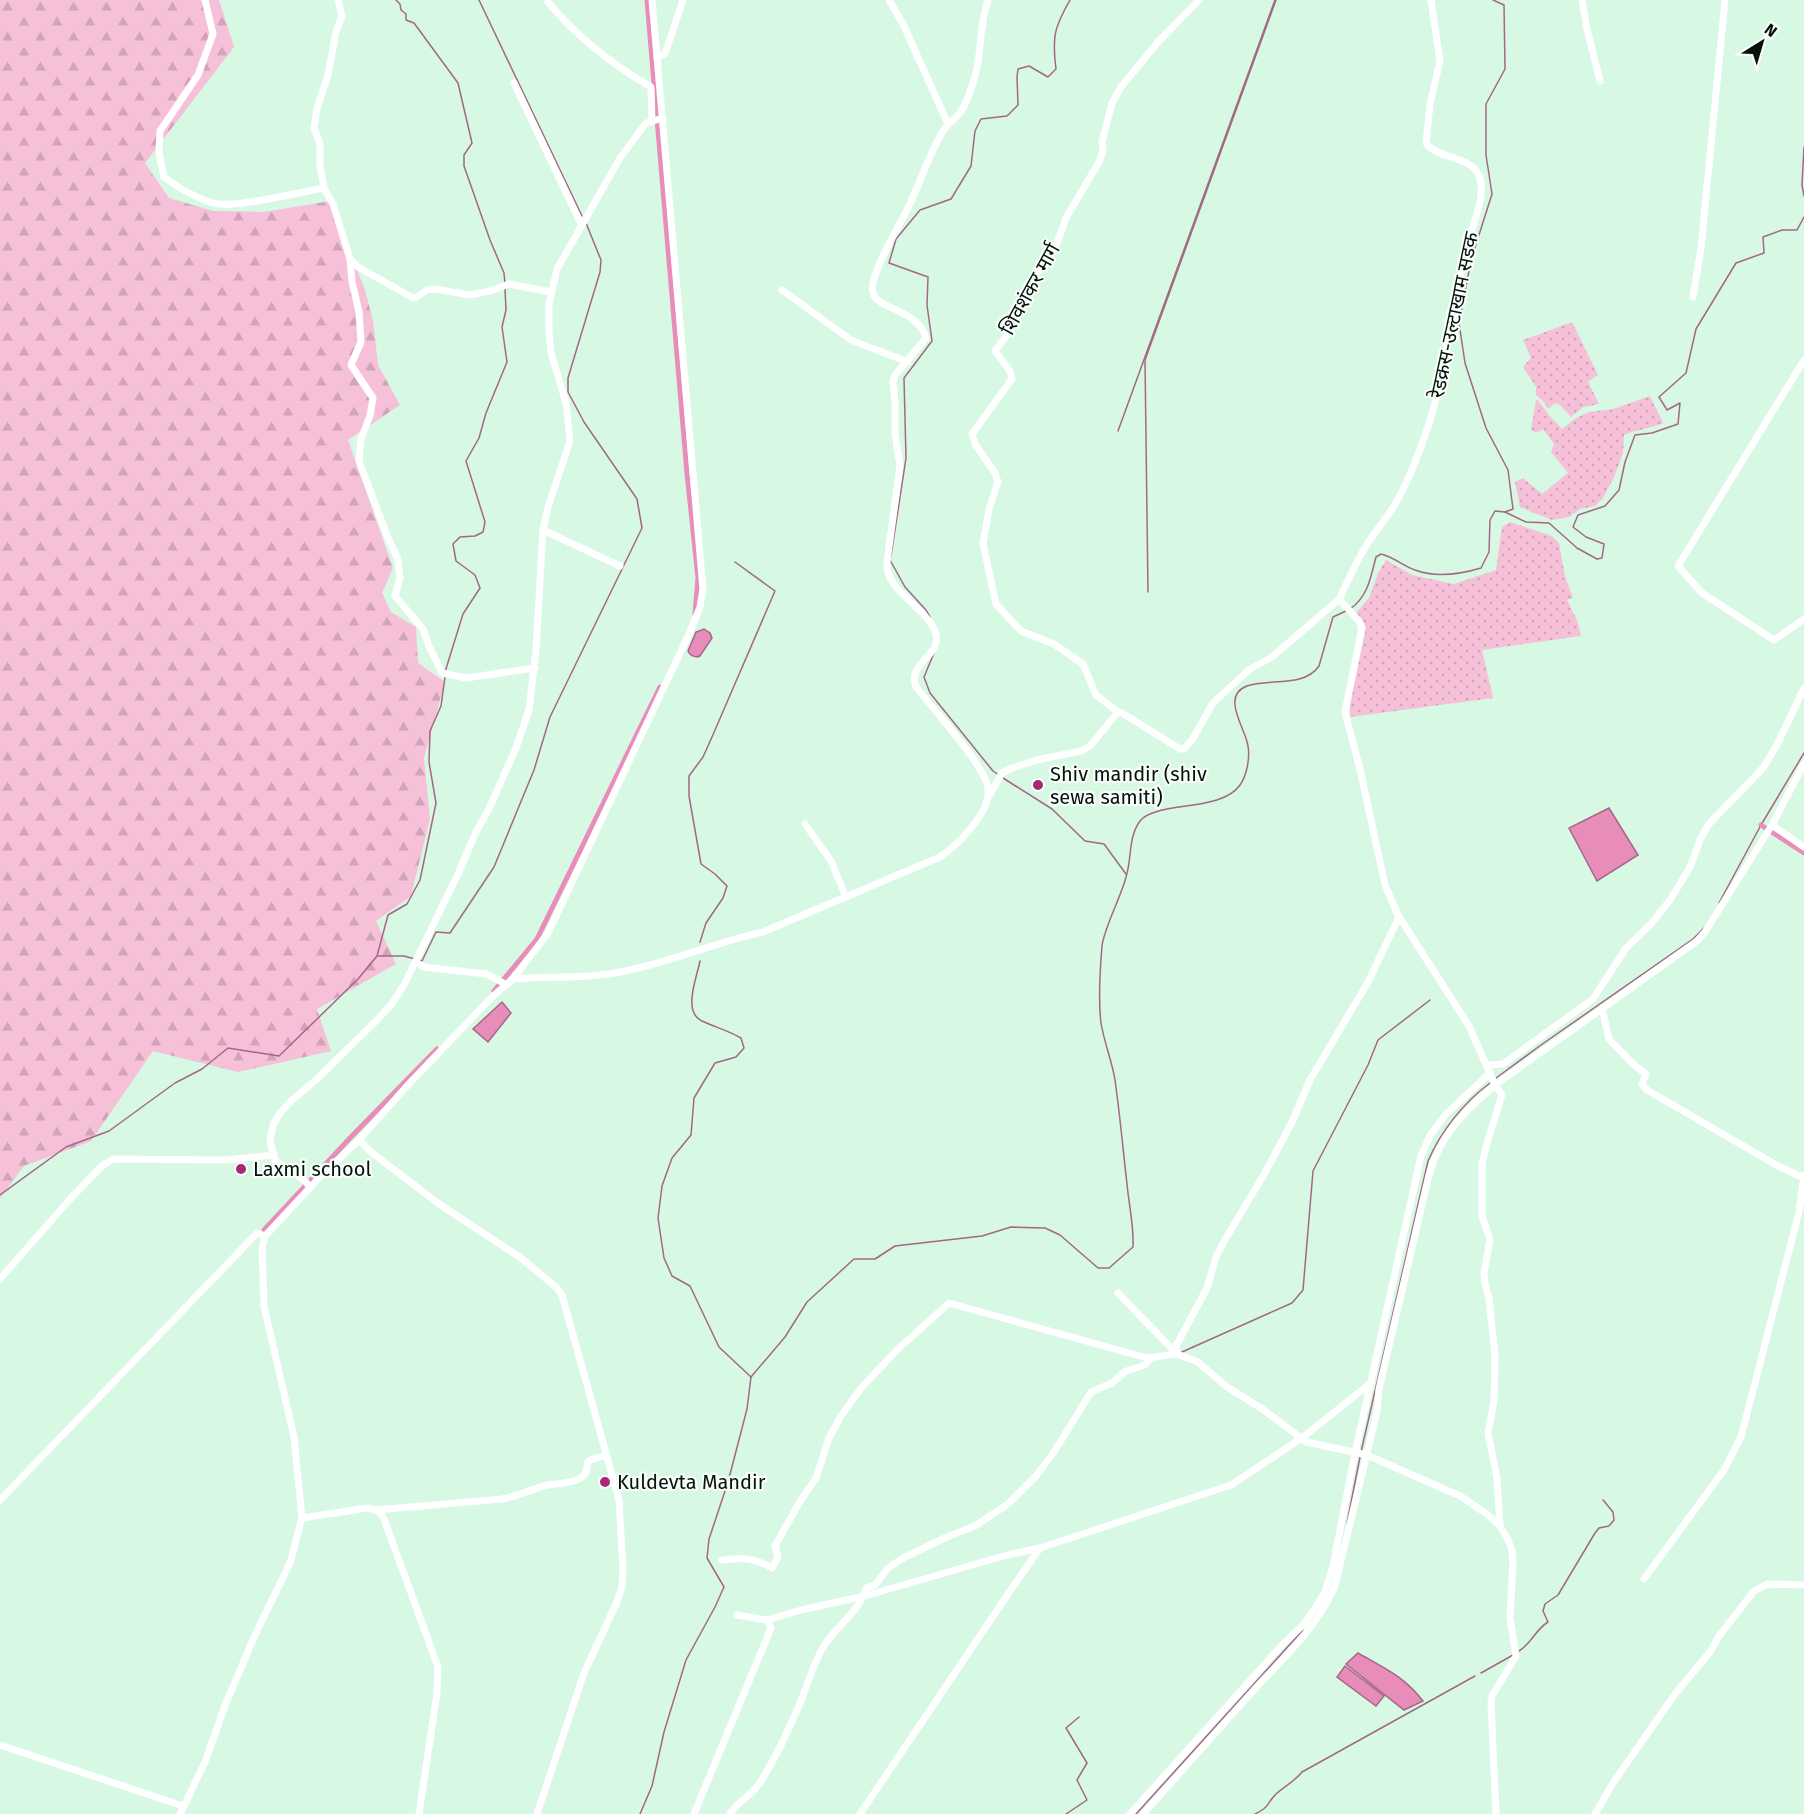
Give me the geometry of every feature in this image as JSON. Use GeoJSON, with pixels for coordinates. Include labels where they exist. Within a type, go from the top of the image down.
{"type":"FeatureCollection","features":[{"type":"Feature","properties":{"kind":"street"},"geometry":{"type":"LineString","coordinates":[[205,0],[213,34],[198,75],[160,131],[159,153],[164,177],[183,190],[215,204],[250,201],[324,188]]}},
{"type":"Feature","properties":{"kind":"street"},"geometry":{"type":"LineString","coordinates":[[338,0],[342,16],[336,32],[328,75],[317,108],[314,129],[320,144],[320,165],[324,188],[333,204],[350,259],[352,282],[359,312],[361,342],[351,365],[373,398],[370,416],[361,439],[358,461],[398,560],[400,578],[395,596],[423,628],[442,673],[466,678],[535,668]]}},
{"type":"Feature","properties":{"kind":"street"},"geometry":{"type":"LineString","coordinates":[[652,0],[657,57],[657,120]]}},
{"type":"Feature","properties":{"kind":"street"},"geometry":{"type":"LineString","coordinates":[[657,57],[665,54],[683,0]]}},
{"type":"Feature","properties":{"kind":"street"},"geometry":{"type":"LineString","coordinates":[[889,0],[907,33],[948,124]]}},
{"type":"Feature","properties":{"kind":"street"},"geometry":{"type":"LineString","coordinates":[[987,802],[988,788],[980,768],[916,687],[913,678],[916,670],[933,650],[936,634],[925,617],[889,577],[887,562],[900,465],[895,434],[893,382],[896,375],[926,338],[924,330],[904,312],[876,299],[872,286],[880,261],[908,209],[943,131],[965,105],[975,74],[984,12],[988,0]]}},
{"type":"Feature","properties":{"kind":"street","name":"शिवशंकर मार्ग"},"geometry":{"type":"LineString","coordinates":[[1118,712],[1096,695],[1083,664],[1054,644],[1021,631],[996,604],[983,544],[989,509],[998,482],[995,473],[975,444],[972,434],[1012,379],[1010,370],[996,351],[1010,331],[1028,287],[1057,243],[1066,218],[1099,162],[1112,102],[1120,87],[1158,42],[1200,0]]}},
{"type":"Feature","properties":{"kind":"street","name":"रेडक्रस-उल्टाखाम सडक"},"geometry":{"type":"LineString","coordinates":[[1342,603],[1366,547],[1400,496],[1424,441],[1446,358],[1454,302],[1469,234],[1480,206],[1482,186],[1479,175],[1472,166],[1431,150],[1426,143],[1430,104],[1440,62],[1431,0]]}},
{"type":"Feature","properties":{"kind":"street"},"geometry":{"type":"LineString","coordinates":[[1582,0],[1600,81]]}},
{"type":"Feature","properties":{"kind":"street"},"geometry":{"type":"LineString","coordinates":[[1693,297],[1701,248],[1725,0]]}},
{"type":"Feature","properties":{"kind":"street"},"geometry":{"type":"LineString","coordinates":[[513,979],[548,933],[556,918],[690,632],[700,607],[703,589],[657,120],[651,87],[624,72],[572,28],[548,2]]}},
{"type":"Feature","properties":{"kind":"street"},"geometry":{"type":"LineString","coordinates":[[514,83],[584,222]]}},
{"type":"Feature","properties":{"kind":"street"},"geometry":{"type":"LineString","coordinates":[[308,1185],[275,1160],[270,1141],[273,1125],[280,1113],[391,1005],[416,962],[488,811],[524,729],[535,668],[543,530],[548,507],[570,441],[566,404],[551,353],[549,322],[551,292],[557,269],[620,158],[646,123],[657,120]]}},
{"type":"Feature","properties":{"kind":"street"},"geometry":{"type":"LineString","coordinates":[[350,259],[358,267],[413,298],[427,290],[435,289],[470,295],[506,285],[551,292]]}},
{"type":"Feature","properties":{"kind":"street"},"geometry":{"type":"LineString","coordinates":[[782,290],[851,340],[908,362]]}},
{"type":"Feature","properties":{"kind":"street"},"geometry":{"type":"LineString","coordinates":[[1804,360],[1678,566],[1702,593],[1774,640],[1804,619]]}},
{"type":"Feature","properties":{"kind":"street"},"geometry":{"type":"LineString","coordinates":[[543,530],[620,566]]}},
{"type":"Feature","properties":{"kind":"street"},"geometry":{"type":"LineString","coordinates":[[180,1814],[205,1762],[226,1703],[255,1635],[290,1563],[302,1518],[294,1437],[264,1306],[262,1249],[265,1236],[308,1185],[359,1140],[502,982],[544,976],[601,976],[763,932],[940,857],[953,848],[972,828],[1002,773],[1037,760],[1081,751],[1090,746],[1118,712],[1180,749],[1184,749],[1192,740],[1213,703],[1250,669],[1272,657],[1336,602],[1342,603],[1359,621],[1362,628],[1345,712],[1360,769],[1384,885],[1399,917],[1469,1026],[1502,1095],[1482,1164],[1482,1216],[1490,1239],[1484,1274],[1495,1356],[1494,1401],[1488,1433],[1497,1478],[1500,1526]]}},
{"type":"Feature","properties":{"kind":"street"},"geometry":{"type":"LineString","coordinates":[[1487,1065],[1503,1064],[1593,999],[1626,948],[1651,924],[1670,900],[1690,867],[1708,825],[1762,768],[1777,745],[1804,688]]}},
{"type":"Feature","properties":{"kind":"street"},"geometry":{"type":"LineString","coordinates":[[1130,1814],[1280,1647],[1304,1624],[1321,1599],[1333,1566],[1420,1156],[1431,1134],[1446,1114],[1697,941],[1705,932],[1772,825],[1804,764]]}},
{"type":"Feature","properties":{"kind":"street"},"geometry":{"type":"LineString","coordinates":[[806,824],[831,861],[846,897]]}},
{"type":"Feature","properties":{"kind":"street"},"geometry":{"type":"LineString","coordinates":[[1772,825],[1804,847]]}},
{"type":"Feature","properties":{"kind":"street"},"geometry":{"type":"LineString","coordinates":[[1177,1354],[1176,1346],[1207,1288],[1216,1257],[1266,1172],[1292,1122],[1310,1080],[1368,982],[1399,917]]}},
{"type":"Feature","properties":{"kind":"street"},"geometry":{"type":"LineString","coordinates":[[416,962],[424,967],[487,974],[502,982]]}},
{"type":"Feature","properties":{"kind":"street"},"geometry":{"type":"LineString","coordinates":[[1602,1008],[1609,1039],[1646,1074],[1642,1084],[1647,1090],[1778,1166],[1804,1177],[1799,1212],[1741,1437],[1724,1470],[1644,1579]]}},
{"type":"Feature","properties":{"kind":"street"},"geometry":{"type":"LineString","coordinates":[[1143,1814],[1322,1613],[1335,1587],[1377,1412],[1379,1389],[1434,1155],[1447,1134],[1493,1080]]}},
{"type":"Feature","properties":{"kind":"street"},"geometry":{"type":"LineString","coordinates":[[359,1140],[371,1152],[439,1204],[521,1258],[562,1294],[607,1455],[620,1508],[622,1587],[608,1624],[584,1673],[537,1814]]}},
{"type":"Feature","properties":{"kind":"street"},"geometry":{"type":"LineString","coordinates":[[0,1279],[71,1198],[103,1166],[114,1159],[226,1160],[274,1155]]}},
{"type":"Feature","properties":{"kind":"street"},"geometry":{"type":"LineString","coordinates":[[0,1500],[258,1233],[265,1236]]}},
{"type":"Feature","properties":{"kind":"street"},"geometry":{"type":"LineString","coordinates":[[1118,1293],[1177,1354],[1198,1362],[1227,1388],[1264,1410],[1311,1444],[1367,1455],[1460,1496],[1500,1526],[1512,1550],[1510,1617],[1516,1656],[1492,1696],[1491,1702],[1496,1814]]}},
{"type":"Feature","properties":{"kind":"street"},"geometry":{"type":"LineString","coordinates":[[723,1560],[747,1558],[758,1560],[772,1568],[778,1557],[775,1546],[816,1478],[829,1438],[841,1416],[862,1387],[897,1350],[949,1303],[1151,1358],[1177,1354]]}},
{"type":"Feature","properties":{"kind":"street"},"geometry":{"type":"LineString","coordinates":[[730,1814],[761,1781],[793,1720],[821,1650],[832,1633],[860,1604],[865,1596],[866,1588],[875,1585],[888,1568],[905,1557],[975,1526],[1008,1504],[1037,1476],[1090,1392],[1112,1383],[1126,1371],[1145,1365],[1151,1358]]}},
{"type":"Feature","properties":{"kind":"street"},"geometry":{"type":"LineString","coordinates":[[737,1615],[767,1620],[865,1596],[1007,1554],[1041,1548],[1231,1485],[1302,1438],[1371,1383]]}},
{"type":"Feature","properties":{"kind":"street"},"geometry":{"type":"LineString","coordinates":[[302,1518],[367,1508],[376,1510],[522,1494],[546,1485],[570,1483],[584,1475],[590,1460],[607,1455]]}},
{"type":"Feature","properties":{"kind":"street"},"geometry":{"type":"LineString","coordinates":[[376,1510],[384,1519],[438,1667],[437,1693],[419,1814]]}},
{"type":"Feature","properties":{"kind":"street"},"geometry":{"type":"LineString","coordinates":[[860,1814],[1041,1548]]}},
{"type":"Feature","properties":{"kind":"street"},"geometry":{"type":"LineString","coordinates":[[1595,1814],[1613,1783],[1675,1694],[1710,1652],[1719,1636],[1754,1591],[1767,1584],[1804,1585]]}},
{"type":"Feature","properties":{"kind":"street"},"geometry":{"type":"LineString","coordinates":[[694,1814],[771,1628],[767,1620]]}},
{"type":"Feature","properties":{"kind":"street"},"geometry":{"type":"LineString","coordinates":[[0,1745],[183,1806]]}},
{"type":"Feature","properties":{"kind":"green space"},"geometry":{"type":"Polygon","coordinates":[[[0,0],[219,0],[234,47],[145,163],[169,198],[213,211],[264,212],[330,201],[365,290],[373,321],[378,365],[400,405],[348,440],[393,568],[382,593],[391,612],[416,627],[418,663],[445,682],[424,758],[430,818],[411,896],[376,921],[396,964],[317,1009],[331,1051],[238,1072],[153,1051],[91,1141],[24,1166],[0,1198],[0,0]]]}},
{"type":"Feature","properties":{"kind":"green space"},"geometry":{"type":"Polygon","coordinates":[[[1572,322],[1598,375],[1588,382],[1599,404],[1583,407],[1571,417],[1555,403],[1548,409],[1536,395],[1536,387],[1523,367],[1531,358],[1523,340],[1572,322]]]}},
{"type":"Feature","properties":{"kind":"green space"},"geometry":{"type":"Polygon","coordinates":[[[1650,396],[1663,423],[1624,435],[1623,453],[1614,477],[1603,498],[1595,506],[1580,509],[1569,517],[1552,520],[1520,507],[1515,482],[1523,478],[1542,494],[1568,473],[1551,452],[1554,444],[1543,429],[1536,433],[1531,430],[1536,400],[1562,429],[1576,418],[1589,412],[1613,409],[1650,396]]]}},
{"type":"Feature","properties":{"kind":"green space"},"geometry":{"type":"Polygon","coordinates":[[[1510,522],[1552,536],[1559,543],[1565,576],[1573,598],[1567,600],[1577,620],[1581,636],[1482,650],[1493,698],[1350,717],[1350,699],[1365,632],[1364,623],[1355,614],[1369,598],[1378,573],[1386,560],[1412,575],[1454,584],[1496,570],[1502,527],[1510,522]]]}},
{"type":"Feature","properties":{"kind":"shaded area"},"geometry":{"type":"Polygon","coordinates":[[[704,629],[710,633],[712,638],[700,656],[693,656],[688,651],[696,632],[704,629]]]}},
{"type":"Feature","properties":{"kind":"shaded area"},"geometry":{"type":"Polygon","coordinates":[[[1609,808],[1638,855],[1597,881],[1569,828],[1609,808]]]}},
{"type":"Feature","properties":{"kind":"shaded area"},"geometry":{"type":"Polygon","coordinates":[[[502,1002],[511,1013],[488,1042],[473,1029],[502,1002]]]}},
{"type":"Feature","properties":{"kind":"shaded area"},"geometry":{"type":"Polygon","coordinates":[[[1358,1653],[1401,1679],[1423,1701],[1404,1710],[1346,1664],[1358,1653]]]}},
{"type":"Feature","properties":{"kind":"shaded area"},"geometry":{"type":"Polygon","coordinates":[[[1345,1666],[1384,1696],[1376,1706],[1337,1677],[1345,1666]]]}},
{"type":"Feature","properties":{"kind":"waterway"},"geometry":{"type":"LineString","coordinates":[[396,0],[406,14],[406,20],[414,23],[458,83],[472,143],[464,155],[464,166],[504,273],[505,284]]}},
{"type":"Feature","properties":{"kind":"waterway"},"geometry":{"type":"LineString","coordinates":[[479,0],[582,216]]}},
{"type":"Feature","properties":{"kind":"waterway"},"geometry":{"type":"LineString","coordinates":[[647,0],[698,578],[695,614]]}},
{"type":"Feature","properties":{"kind":"waterway"},"geometry":{"type":"LineString","coordinates":[[891,556],[906,458],[904,378],[932,341],[927,305],[928,277],[889,263],[896,239],[920,210],[951,199],[971,166],[975,131],[981,119],[1007,116],[1018,105],[1018,69],[1029,66],[1048,77],[1056,69],[1054,49],[1056,33],[1060,18],[1070,0]]}},
{"type":"Feature","properties":{"kind":"waterway"},"geometry":{"type":"LineString","coordinates":[[1118,431],[1275,0]]}},
{"type":"Feature","properties":{"kind":"waterway"},"geometry":{"type":"LineString","coordinates":[[1148,592],[1145,360],[1276,0]]}},
{"type":"Feature","properties":{"kind":"waterway"},"geometry":{"type":"LineString","coordinates":[[1493,0],[1504,5],[1505,69],[1486,104],[1486,155],[1492,194],[1471,260],[1459,323],[1465,363],[1486,428],[1508,470],[1513,509],[1505,512]]}},
{"type":"Feature","properties":{"kind":"waterway"},"geometry":{"type":"LineString","coordinates":[[1804,147],[1802,185],[1804,196]]}},
{"type":"Feature","properties":{"kind":"waterway"},"geometry":{"type":"LineString","coordinates":[[1350,609],[1365,592],[1376,557],[1381,554],[1411,568],[1431,574],[1457,573],[1481,568],[1489,552],[1490,520],[1495,511],[1505,512],[1526,522],[1549,523],[1577,548],[1597,559],[1602,558],[1604,544],[1586,537],[1573,527],[1578,515],[1605,506],[1619,490],[1625,462],[1635,435],[1652,433],[1678,424],[1680,403],[1667,410],[1659,397],[1686,373],[1696,329],[1736,263],[1764,253],[1763,237],[1782,230],[1797,230],[1804,217]]}},
{"type":"Feature","properties":{"kind":"waterway"},"geometry":{"type":"LineString","coordinates":[[419,960],[422,961],[436,932],[450,933],[494,867],[534,770],[550,717],[642,528],[637,499],[584,422],[568,392],[568,378],[600,272],[601,260],[586,223]]}},
{"type":"Feature","properties":{"kind":"waterway"},"geometry":{"type":"LineString","coordinates":[[445,672],[463,614],[480,588],[475,575],[456,561],[453,544],[460,537],[475,536],[483,532],[485,522],[466,461],[479,438],[486,413],[507,362],[502,327],[506,310],[505,289]]}},
{"type":"Feature","properties":{"kind":"waterway"},"geometry":{"type":"LineString","coordinates":[[890,560],[905,587],[930,617]]}},
{"type":"Feature","properties":{"kind":"waterway"},"geometry":{"type":"LineString","coordinates":[[700,942],[706,923],[723,898],[727,886],[701,864],[689,796],[689,776],[703,757],[775,591],[735,562]]}},
{"type":"Feature","properties":{"kind":"waterway"},"geometry":{"type":"LineString","coordinates":[[640,1814],[652,1786],[664,1732],[686,1660],[724,1587],[707,1558],[709,1539],[728,1482],[747,1409],[751,1377],[785,1337],[807,1302],[854,1259],[875,1259],[895,1246],[982,1236],[1011,1227],[1045,1228],[1060,1235],[1098,1268],[1109,1268],[1133,1247],[1117,1093],[1101,1023],[1099,994],[1103,939],[1126,877],[1136,827],[1148,815],[1219,799],[1240,785],[1249,756],[1235,705],[1235,697],[1247,686],[1295,680],[1312,673],[1319,666],[1333,617],[1346,611]]}},
{"type":"Feature","properties":{"kind":"waterway"},"geometry":{"type":"LineString","coordinates":[[934,653],[924,677],[930,693],[993,771],[999,775]]}},
{"type":"Feature","properties":{"kind":"waterway"},"geometry":{"type":"LineString","coordinates":[[0,1195],[66,1147],[109,1131],[175,1083],[202,1069],[228,1048],[279,1056],[358,979],[377,956],[388,915],[407,904],[420,880],[436,803],[429,762],[430,731],[441,706],[445,677]]}},
{"type":"Feature","properties":{"kind":"waterway"},"geometry":{"type":"LineString","coordinates":[[494,991],[537,939],[660,687]]}},
{"type":"Feature","properties":{"kind":"waterway"},"geometry":{"type":"LineString","coordinates":[[1719,903],[1761,825],[1804,753]]}},
{"type":"Feature","properties":{"kind":"waterway"},"geometry":{"type":"LineString","coordinates":[[1003,778],[1052,809],[1085,841],[1104,844],[1126,874]]}},
{"type":"Feature","properties":{"kind":"waterway"},"geometry":{"type":"LineString","coordinates":[[1761,825],[1804,853]]}},
{"type":"Feature","properties":{"kind":"waterway"},"geometry":{"type":"LineString","coordinates":[[1496,1078],[1693,939],[1704,928]]}},
{"type":"Feature","properties":{"kind":"waterway"},"geometry":{"type":"LineString","coordinates":[[378,956],[404,956],[415,959]]}},
{"type":"Feature","properties":{"kind":"waterway"},"geometry":{"type":"LineString","coordinates":[[700,961],[692,994],[693,1010],[696,1016],[702,1021],[741,1038],[744,1048],[736,1057],[715,1063],[694,1098],[691,1135],[672,1158],[662,1186],[658,1218],[664,1258],[672,1276],[690,1286],[719,1347],[751,1377]]}},
{"type":"Feature","properties":{"kind":"waterway"},"geometry":{"type":"LineString","coordinates":[[1182,1352],[1292,1303],[1303,1290],[1313,1171],[1368,1065],[1378,1040],[1430,1000]]}},
{"type":"Feature","properties":{"kind":"waterway"},"geometry":{"type":"LineString","coordinates":[[264,1230],[437,1049]]}},
{"type":"Feature","properties":{"kind":"waterway"},"geometry":{"type":"LineString","coordinates":[[1361,1452],[1428,1161],[1454,1118],[1490,1083]]}},
{"type":"Feature","properties":{"kind":"waterway"},"geometry":{"type":"LineString","coordinates":[[1347,1523],[1360,1457]]}},
{"type":"Feature","properties":{"kind":"waterway"},"geometry":{"type":"LineString","coordinates":[[1519,1651],[1548,1622],[1543,1611],[1545,1604],[1558,1595],[1595,1533],[1599,1528],[1609,1526],[1614,1520],[1613,1512],[1603,1500]]}},
{"type":"Feature","properties":{"kind":"waterway"},"geometry":{"type":"LineString","coordinates":[[1136,1814],[1303,1630]]}},
{"type":"Feature","properties":{"kind":"waterway"},"geometry":{"type":"LineString","coordinates":[[1481,1673],[1513,1655]]}},
{"type":"Feature","properties":{"kind":"waterway"},"geometry":{"type":"LineString","coordinates":[[1255,1814],[1266,1807],[1276,1794],[1302,1772],[1475,1676]]}},
{"type":"Feature","properties":{"kind":"waterway"},"geometry":{"type":"LineString","coordinates":[[1066,1814],[1087,1800],[1077,1780],[1087,1763],[1066,1728],[1079,1717]]}},
{"type":"Feature","properties":{"kind":"place","name":"Shiv mandir (shiv sewa samiti)"},"geometry":{"type":"Point","coordinates":[1038,785]}},
{"type":"Feature","properties":{"kind":"place","name":"Laxmi school"},"geometry":{"type":"Point","coordinates":[241,1169]}},
{"type":"Feature","properties":{"kind":"place","name":"Kuldevta Mandir"},"geometry":{"type":"Point","coordinates":[605,1482]}}]}
